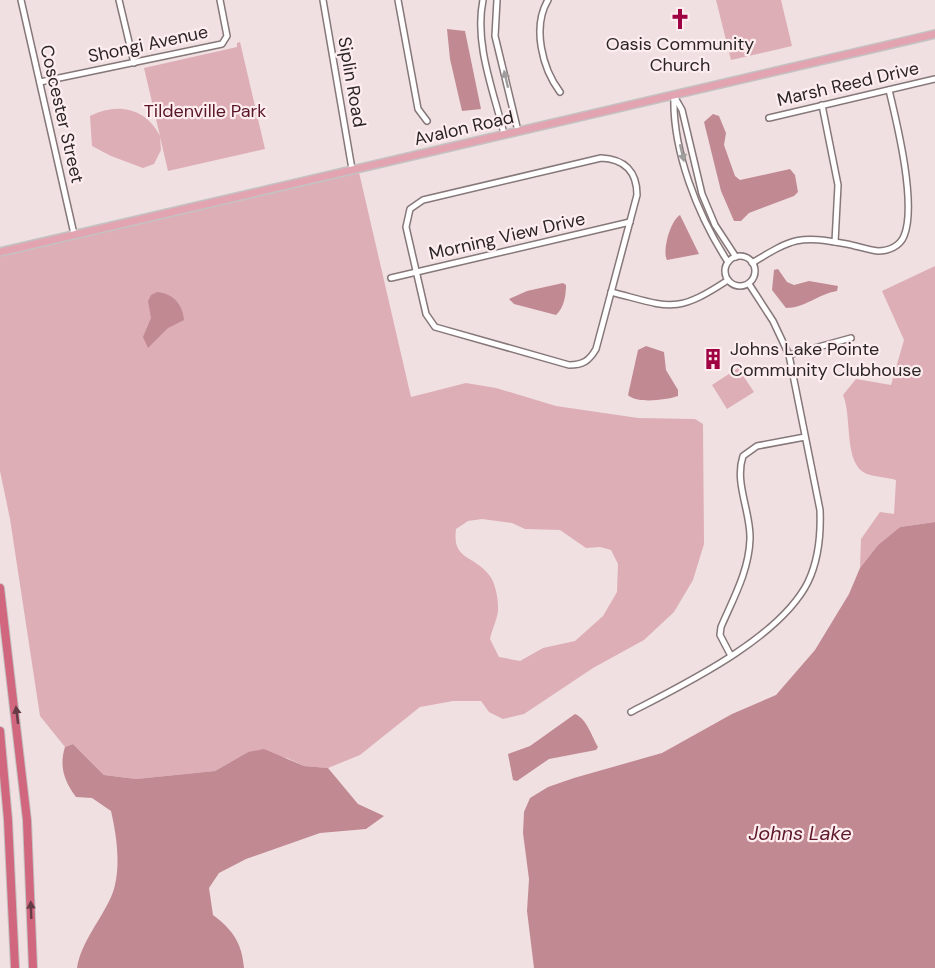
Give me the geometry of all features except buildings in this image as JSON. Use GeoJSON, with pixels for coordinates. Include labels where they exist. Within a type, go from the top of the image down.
{"type":"FeatureCollection","features":[{"type":"Feature","properties":{"kind":"highway"},"geometry":{"type":"LineString","coordinates":[[0,588],[27,820],[33,968]]}},
{"type":"Feature","properties":{"kind":"highway"},"geometry":{"type":"LineString","coordinates":[[0,731],[8,819],[15,968]]}},
{"type":"Feature","properties":{"kind":"main road","name":"Avalon Road"},"geometry":{"type":"LineString","coordinates":[[0,252],[935,34]]}},
{"type":"Feature","properties":{"kind":"street","name":"Coscester Street"},"geometry":{"type":"LineString","coordinates":[[21,0],[74,234]]}},
{"type":"Feature","properties":{"kind":"street"},"geometry":{"type":"LineString","coordinates":[[119,0],[134,63]]}},
{"type":"Feature","properties":{"kind":"street","name":"Shongi Avenue"},"geometry":{"type":"LineString","coordinates":[[40,82],[217,45],[226,40],[227,30],[220,0]]}},
{"type":"Feature","properties":{"kind":"street","name":"Siplin Road"},"geometry":{"type":"LineString","coordinates":[[323,0],[352,169]]}},
{"type":"Feature","properties":{"kind":"street"},"geometry":{"type":"LineString","coordinates":[[398,0],[418,108],[427,121]]}},
{"type":"Feature","properties":{"kind":"street"},"geometry":{"type":"LineString","coordinates":[[483,0],[480,19],[482,40],[504,134]]}},
{"type":"Feature","properties":{"kind":"street"},"geometry":{"type":"LineString","coordinates":[[497,0],[495,36],[518,131]]}},
{"type":"Feature","properties":{"kind":"street"},"geometry":{"type":"LineString","coordinates":[[548,0],[540,19],[540,35],[551,80],[560,92]]}},
{"type":"Feature","properties":{"kind":"street","name":"Marsh Reed Drive"},"geometry":{"type":"LineString","coordinates":[[769,118],[935,79]]}},
{"type":"Feature","properties":{"kind":"street"},"geometry":{"type":"LineString","coordinates":[[752,263],[794,240],[807,238],[878,251],[898,245],[904,237],[907,186],[889,90]]}},
{"type":"Feature","properties":{"kind":"street"},"geometry":{"type":"LineString","coordinates":[[674,95],[682,110],[697,174],[715,225],[736,257]]}},
{"type":"Feature","properties":{"kind":"street"},"geometry":{"type":"LineString","coordinates":[[674,95],[673,112],[699,213],[728,262]]}},
{"type":"Feature","properties":{"kind":"street"},"geometry":{"type":"LineString","coordinates":[[822,105],[838,184],[835,242]]}},
{"type":"Feature","properties":{"kind":"street"},"geometry":{"type":"LineString","coordinates":[[601,158],[610,158],[627,166],[637,185],[630,222],[596,349],[585,363],[570,365],[435,327],[426,314],[417,272],[406,227],[410,209],[423,200],[601,158]]}},
{"type":"Feature","properties":{"kind":"street"},"geometry":{"type":"LineString","coordinates":[[688,177],[697,174]]}},
{"type":"Feature","properties":{"kind":"street","name":"Morning View Drive"},"geometry":{"type":"LineString","coordinates":[[391,278],[630,222]]}},
{"type":"Feature","properties":{"kind":"street"},"geometry":{"type":"LineString","coordinates":[[736,257],[743,257],[752,263],[755,273],[748,284],[737,286],[728,280],[725,274],[728,262],[736,257]]}},
{"type":"Feature","properties":{"kind":"street"},"geometry":{"type":"LineString","coordinates":[[611,292],[655,304],[678,306],[699,299],[728,280]]}},
{"type":"Feature","properties":{"kind":"street"},"geometry":{"type":"LineString","coordinates":[[631,712],[686,684],[731,656],[771,626],[794,604],[808,582],[818,555],[821,530],[820,510],[789,356],[773,321],[748,284]]}},
{"type":"Feature","properties":{"kind":"street"},"geometry":{"type":"LineString","coordinates":[[789,356],[851,338]]}},
{"type":"Feature","properties":{"kind":"street"},"geometry":{"type":"LineString","coordinates":[[731,656],[720,635],[721,627],[744,576],[750,540],[740,474],[743,456],[757,446],[805,437]]}},
{"type":"Feature","properties":{"kind":"green space"},"geometry":{"type":"Polygon","coordinates":[[[716,0],[781,0],[792,46],[731,60],[716,0]]]}},
{"type":"Feature","properties":{"kind":"green space","name":"Tildenville Park"},"geometry":{"type":"Polygon","coordinates":[[[240,42],[265,149],[168,171],[160,137],[161,150],[154,164],[143,168],[92,146],[90,116],[111,109],[130,110],[139,114],[147,119],[160,136],[144,68],[237,47],[237,43],[240,42]]]}},
{"type":"Feature","properties":{"kind":"green space"},"geometry":{"type":"Polygon","coordinates":[[[358,168],[411,397],[466,383],[496,388],[556,406],[638,418],[695,419],[703,424],[704,544],[693,580],[674,612],[644,640],[593,668],[524,714],[503,719],[489,712],[481,701],[453,701],[420,707],[360,755],[328,768],[304,766],[287,758],[248,752],[215,771],[136,779],[104,775],[73,744],[65,747],[40,716],[10,519],[0,471],[0,252],[358,168]],[[482,519],[468,521],[456,529],[456,539],[460,552],[483,568],[494,585],[498,611],[490,639],[499,657],[520,661],[543,648],[575,641],[603,616],[617,592],[618,564],[611,550],[600,547],[586,548],[560,530],[525,529],[512,523],[482,519]]]}},
{"type":"Feature","properties":{"kind":"green space"},"geometry":{"type":"Polygon","coordinates":[[[935,266],[935,522],[900,527],[878,545],[860,568],[861,539],[880,512],[894,514],[896,480],[866,474],[857,466],[851,447],[843,395],[856,379],[891,385],[904,340],[882,291],[935,266]]]}},
{"type":"Feature","properties":{"kind":"green space"},"geometry":{"type":"Polygon","coordinates":[[[738,368],[754,392],[727,409],[712,385],[738,368]]]}},
{"type":"Feature","properties":{"kind":"water"},"geometry":{"type":"Polygon","coordinates":[[[447,29],[465,31],[481,109],[462,111],[450,59],[447,29]]]}},
{"type":"Feature","properties":{"kind":"water"},"geometry":{"type":"Polygon","coordinates":[[[713,114],[719,116],[726,133],[724,145],[735,176],[740,180],[790,169],[795,175],[798,192],[794,196],[749,213],[741,221],[734,221],[721,191],[704,122],[713,114]]]}},
{"type":"Feature","properties":{"kind":"water"},"geometry":{"type":"Polygon","coordinates":[[[680,215],[699,254],[667,260],[668,236],[673,223],[680,215]]]}},
{"type":"Feature","properties":{"kind":"water"},"geometry":{"type":"Polygon","coordinates":[[[778,269],[787,282],[794,285],[809,281],[838,286],[837,291],[799,306],[786,308],[772,290],[774,270],[778,269]]]}},
{"type":"Feature","properties":{"kind":"water"},"geometry":{"type":"Polygon","coordinates":[[[563,283],[566,285],[565,297],[556,315],[514,304],[509,299],[527,291],[563,283]]]}},
{"type":"Feature","properties":{"kind":"water"},"geometry":{"type":"Polygon","coordinates":[[[157,292],[168,295],[176,301],[182,309],[184,320],[168,328],[148,348],[143,337],[151,318],[148,301],[151,295],[157,292]]]}},
{"type":"Feature","properties":{"kind":"water"},"geometry":{"type":"Polygon","coordinates":[[[646,346],[664,352],[666,370],[678,390],[678,396],[659,400],[638,400],[628,395],[638,350],[646,346]]]}},
{"type":"Feature","properties":{"kind":"water","name":"Johns Lake"},"geometry":{"type":"Polygon","coordinates":[[[935,522],[935,968],[534,968],[527,911],[529,879],[523,833],[524,812],[530,798],[548,787],[574,778],[662,753],[732,714],[776,695],[815,650],[849,594],[860,568],[878,545],[900,527],[935,522]]]}},
{"type":"Feature","properties":{"kind":"water"},"geometry":{"type":"Polygon","coordinates":[[[575,714],[589,729],[598,747],[596,750],[549,759],[517,781],[513,780],[508,754],[530,746],[575,714]]]}},
{"type":"Feature","properties":{"kind":"water"},"geometry":{"type":"Polygon","coordinates":[[[73,744],[104,775],[136,779],[215,771],[248,752],[264,749],[304,766],[328,768],[358,804],[384,816],[366,829],[320,833],[246,859],[219,873],[209,888],[213,915],[226,926],[239,944],[244,968],[77,968],[87,940],[111,897],[116,877],[117,854],[111,811],[92,798],[76,797],[68,785],[63,767],[63,754],[65,747],[73,744]]]}},
{"type":"Feature","properties":{"kind":"place","name":"Oasis Community Church"},"geometry":{"type":"Point","coordinates":[680,19]}},
{"type":"Feature","properties":{"kind":"place","name":"Johns Lake Pointe Community Clubhouse"},"geometry":{"type":"Point","coordinates":[713,359]}}]}
